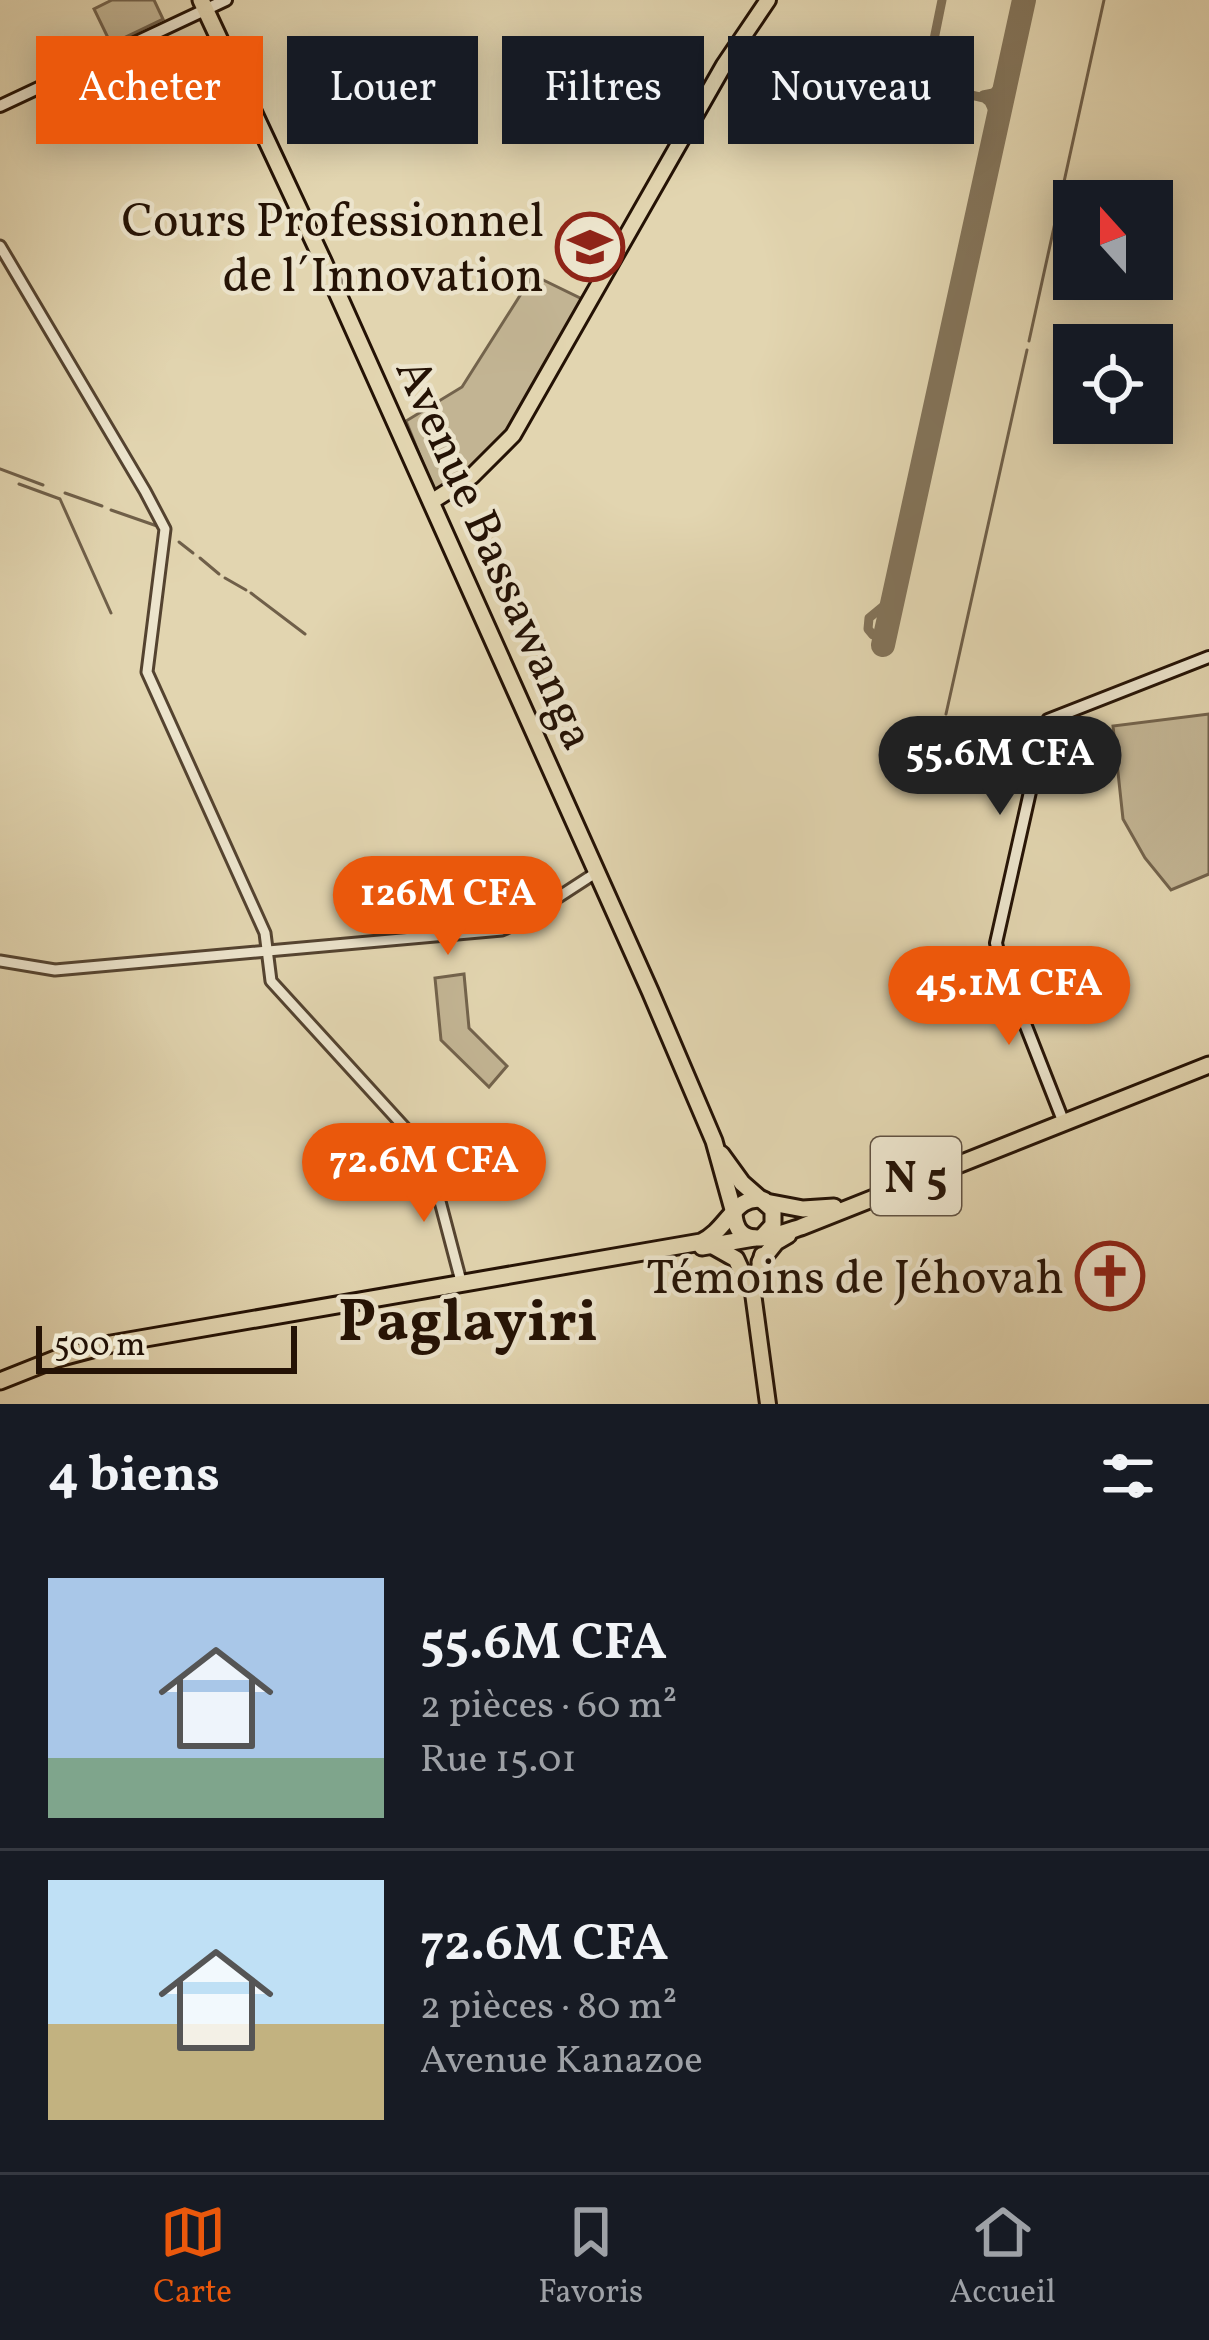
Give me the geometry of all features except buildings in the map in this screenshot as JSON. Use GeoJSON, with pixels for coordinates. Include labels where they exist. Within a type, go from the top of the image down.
{"type":"FeatureCollection","features":[{"type":"Feature","properties":{"kind":"highway","name":"Avenue Bassawanga"},"geometry":{"type":"LineString","coordinates":[[203,5],[308,227],[758,1234]]}},
{"type":"Feature","properties":{"kind":"highway","name":"N 5"},"geometry":{"type":"LineString","coordinates":[[760,1262],[758,1234],[740,1204],[746,1199],[813,1210],[840,1206],[1209,1063]]}},
{"type":"Feature","properties":{"kind":"highway","name":"N 5"},"geometry":{"type":"LineString","coordinates":[[758,1234],[801,1227],[1059,1122]]}},
{"type":"Feature","properties":{"kind":"highway","name":"Avenue Bassawanga"},"geometry":{"type":"LineString","coordinates":[[713,1141],[738,1178],[765,1201]]}},
{"type":"Feature","properties":{"kind":"highway"},"geometry":{"type":"LineString","coordinates":[[0,1384],[90,1348],[758,1234],[774,1215],[765,1201]]}},
{"type":"Feature","properties":{"kind":"highway"},"geometry":{"type":"LineString","coordinates":[[462,1286],[701,1242],[715,1235],[758,1234]]}},
{"type":"Feature","properties":{"kind":"highway"},"geometry":{"type":"LineString","coordinates":[[710,1245],[736,1259],[746,1280]]}},
{"type":"Feature","properties":{"kind":"main road"},"geometry":{"type":"LineString","coordinates":[[0,106],[203,5],[226,0]]}},
{"type":"Feature","properties":{"kind":"main road"},"geometry":{"type":"LineString","coordinates":[[431,502],[472,476],[513,435],[724,65],[768,0]]}},
{"type":"Feature","properties":{"kind":"main road"},"geometry":{"type":"LineString","coordinates":[[1059,1122],[1063,1107],[1001,952],[1049,727],[1209,660]]}},
{"type":"Feature","properties":{"kind":"main road"},"geometry":{"type":"LineString","coordinates":[[758,1234],[746,1280],[766,1404]]}},
{"type":"Feature","properties":{"kind":"main road"},"geometry":{"type":"LineString","coordinates":[[760,1262],[753,1293],[766,1404]]}},
{"type":"Feature","properties":{"kind":"street"},"geometry":{"type":"LineString","coordinates":[[0,246],[164,530],[147,672],[266,933],[271,981],[429,1156],[462,1286]]}},
{"type":"Feature","properties":{"kind":"street"},"geometry":{"type":"LineString","coordinates":[[0,961],[56,970],[507,929],[597,872]]}},
{"type":"Feature","properties":{"kind":"shaded area"},"geometry":{"type":"Polygon","coordinates":[[[112,0],[154,0],[163,19],[128,36],[107,36],[94,9],[112,0]]]}},
{"type":"Feature","properties":{"kind":"shaded area"},"geometry":{"type":"Polygon","coordinates":[[[533,275],[584,300],[514,424],[473,466],[434,491],[406,421],[462,387],[533,275]]]}},
{"type":"Feature","properties":{"kind":"shaded area"},"geometry":{"type":"Polygon","coordinates":[[[1209,714],[1209,874],[1171,890],[1145,858],[1123,819],[1113,726],[1209,714]]]}},
{"type":"Feature","properties":{"kind":"shaded area"},"geometry":{"type":"Polygon","coordinates":[[[464,974],[469,1028],[507,1066],[489,1087],[441,1040],[435,978],[464,974]]]}},
{"type":"Feature","properties":{"kind":"waterway"},"geometry":{"type":"LineString","coordinates":[[1029,341],[1104,0]]}},
{"type":"Feature","properties":{"kind":"waterway"},"geometry":{"type":"LineString","coordinates":[[946,714],[1027,350]]}},
{"type":"Feature","properties":{"kind":"waterway"},"geometry":{"type":"LineString","coordinates":[[0,469],[43,485]]}},
{"type":"Feature","properties":{"kind":"waterway"},"geometry":{"type":"LineString","coordinates":[[19,484],[60,499],[111,613]]}},
{"type":"Feature","properties":{"kind":"waterway"},"geometry":{"type":"LineString","coordinates":[[65,493],[102,506]]}},
{"type":"Feature","properties":{"kind":"waterway"},"geometry":{"type":"LineString","coordinates":[[111,510],[157,526]]}},
{"type":"Feature","properties":{"kind":"waterway"},"geometry":{"type":"LineString","coordinates":[[179,542],[193,553]]}},
{"type":"Feature","properties":{"kind":"waterway"},"geometry":{"type":"LineString","coordinates":[[200,558],[219,574]]}},
{"type":"Feature","properties":{"kind":"waterway"},"geometry":{"type":"LineString","coordinates":[[225,578],[246,590]]}},
{"type":"Feature","properties":{"kind":"waterway"},"geometry":{"type":"LineString","coordinates":[[251,593],[305,634]]}},
{"type":"Feature","properties":{"kind":"taxiway"},"geometry":{"type":"LineString","coordinates":[[935,36],[942,0]]}},
{"type":"Feature","properties":{"kind":"taxiway"},"geometry":{"type":"LineString","coordinates":[[983,95],[1006,81]]}},
{"type":"Feature","properties":{"kind":"taxiway"},"geometry":{"type":"LineString","coordinates":[[974,96],[989,102],[998,121]]}},
{"type":"Feature","properties":{"kind":"taxiway"},"geometry":{"type":"LineString","coordinates":[[890,611],[890,631],[885,636],[873,635],[869,618],[895,589]]}},
{"type":"Feature","properties":{"kind":"runway"},"geometry":{"type":"LineString","coordinates":[[883,645],[1024,0]]}},
{"type":"Feature","properties":{"kind":"place","name":"Cours Professionnel de l´Innovation"},"geometry":{"type":"Point","coordinates":[590,247]}},
{"type":"Feature","properties":{"kind":"place","name":"Témoins de Jéhovah"},"geometry":{"type":"Point","coordinates":[1110,1276]}},
{"type":"Feature","properties":{"kind":"district","name":"Paglayiri"},"geometry":{"type":"Point","coordinates":[468,1319]}}]}
